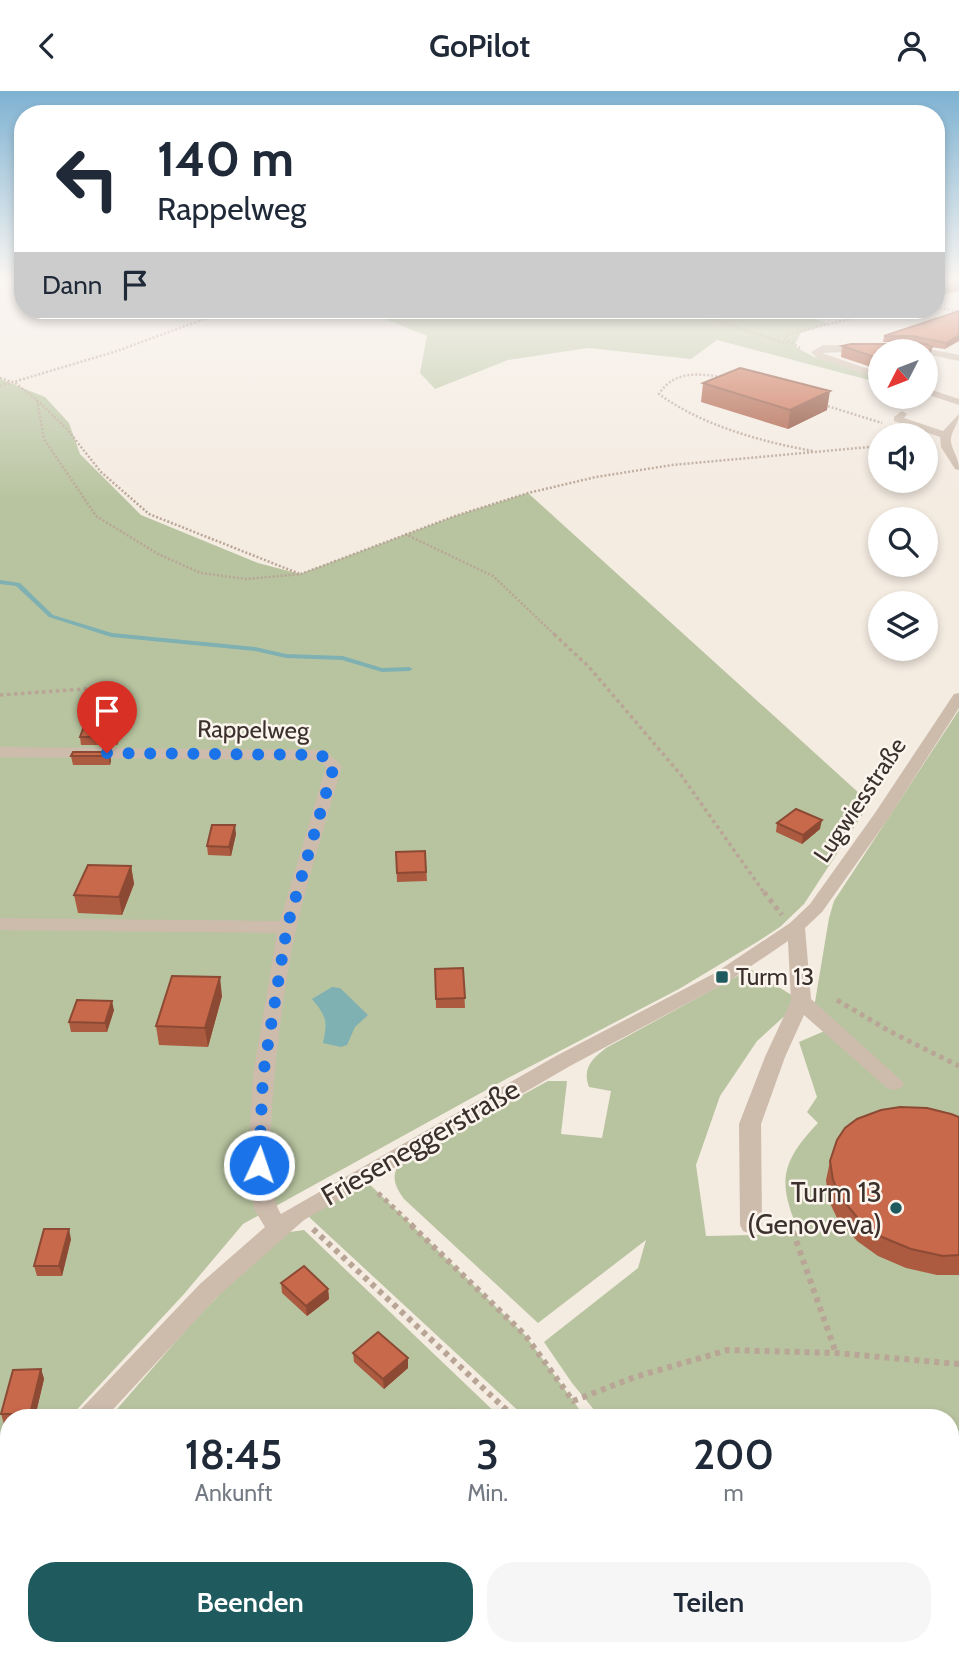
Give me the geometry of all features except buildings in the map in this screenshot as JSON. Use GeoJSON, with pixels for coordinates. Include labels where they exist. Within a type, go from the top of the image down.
{"type":"FeatureCollection","features":[{"type":"Feature","properties":{"kind":"street"},"geometry":{"type":"LineString","coordinates":[[817,353],[868,372]]}},
{"type":"Feature","properties":{"kind":"street"},"geometry":{"type":"LineString","coordinates":[[938,354],[959,358]]}},
{"type":"Feature","properties":{"kind":"street"},"geometry":{"type":"LineString","coordinates":[[938,395],[959,402]]}},
{"type":"Feature","properties":{"kind":"street"},"geometry":{"type":"LineString","coordinates":[[902,414],[898,419],[944,435],[959,467]]}},
{"type":"Feature","properties":{"kind":"street"},"geometry":{"type":"LineString","coordinates":[[944,435],[959,417]]}},
{"type":"Feature","properties":{"kind":"street","name":"Lugwiesstraße"},"geometry":{"type":"LineString","coordinates":[[796,927],[816,908],[882,815],[959,697]]}},
{"type":"Feature","properties":{"kind":"street","name":"Rappelweg"},"geometry":{"type":"LineString","coordinates":[[0,753],[321,755],[334,766],[287,927],[263,1075],[259,1165],[265,1209],[287,1221]]}},
{"type":"Feature","properties":{"kind":"street"},"geometry":{"type":"LineString","coordinates":[[0,924],[287,927]]}},
{"type":"Feature","properties":{"kind":"street"},"geometry":{"type":"LineString","coordinates":[[751,1225],[750,1124],[775,1057],[801,1001],[796,927]]}},
{"type":"Feature","properties":{"kind":"street","name":"Frieseneggerstraße"},"geometry":{"type":"LineString","coordinates":[[97,1409],[208,1291],[287,1221],[360,1175],[563,1061],[722,977],[796,927]]}},
{"type":"Feature","properties":{"kind":"street"},"geometry":{"type":"LineString","coordinates":[[801,1001],[830,1030],[894,1083]]}},
{"type":"Feature","properties":{"kind":"path"},"geometry":{"type":"LineString","coordinates":[[0,386],[111,353]]}},
{"type":"Feature","properties":{"kind":"path"},"geometry":{"type":"LineString","coordinates":[[729,379],[702,374],[684,375],[667,383],[659,394],[675,405],[769,440],[802,449],[828,452]]}},
{"type":"Feature","properties":{"kind":"path"},"geometry":{"type":"LineString","coordinates":[[0,378],[15,383],[37,400],[66,428],[101,472],[149,514],[300,574]]}},
{"type":"Feature","properties":{"kind":"path"},"geometry":{"type":"LineString","coordinates":[[37,400],[44,439],[96,516],[121,534],[201,573],[246,579],[300,574],[488,505],[606,475],[672,465],[868,447]]}},
{"type":"Feature","properties":{"kind":"path"},"geometry":{"type":"LineString","coordinates":[[818,403],[883,423]]}},
{"type":"Feature","properties":{"kind":"path"},"geometry":{"type":"LineString","coordinates":[[405,534],[477,566],[493,576],[589,667],[673,764],[766,898],[796,927]]}},
{"type":"Feature","properties":{"kind":"path"},"geometry":{"type":"LineString","coordinates":[[0,695],[96,688]]}},
{"type":"Feature","properties":{"kind":"path"},"geometry":{"type":"LineString","coordinates":[[801,976],[862,1016],[959,1066]]}},
{"type":"Feature","properties":{"kind":"path"},"geometry":{"type":"LineString","coordinates":[[360,1175],[525,1335],[573,1401],[635,1377],[728,1350],[836,1353],[959,1364]]}},
{"type":"Feature","properties":{"kind":"path"},"geometry":{"type":"LineString","coordinates":[[287,1221],[505,1409]]}},
{"type":"Feature","properties":{"kind":"path"},"geometry":{"type":"LineString","coordinates":[[751,1225],[793,1232],[836,1353]]}},
{"type":"Feature","properties":{"kind":"green space"},"geometry":{"type":"Polygon","coordinates":[[[424,353],[555,353],[508,360],[435,389],[420,373],[424,353]]]}},
{"type":"Feature","properties":{"kind":"green space"},"geometry":{"type":"Polygon","coordinates":[[[635,353],[699,353],[691,359],[635,353]]]}},
{"type":"Feature","properties":{"kind":"green space"},"geometry":{"type":"Polygon","coordinates":[[[766,353],[807,353],[868,374],[868,380],[766,353]]]}},
{"type":"Feature","properties":{"kind":"green space"},"geometry":{"type":"Polygon","coordinates":[[[0,379],[45,397],[69,423],[80,454],[141,515],[258,563],[300,574],[455,516],[528,493],[870,803],[804,904],[780,927],[679,989],[508,1078],[243,1224],[184,1294],[77,1409],[0,1409],[0,379]]]}},
{"type":"Feature","properties":{"kind":"green space"},"geometry":{"type":"Polygon","coordinates":[[[959,710],[959,1409],[593,1409],[544,1342],[638,1268],[646,1240],[538,1323],[404,1199],[397,1188],[397,1169],[404,1159],[548,1081],[567,1081],[561,1134],[602,1138],[611,1091],[589,1087],[588,1069],[596,1056],[750,969],[801,1001],[815,1002],[834,901],[959,710]],[[801,1001],[757,1041],[720,1096],[696,1165],[706,1236],[800,1234],[788,1201],[786,1174],[796,1150],[818,1123],[807,1112],[817,1097],[799,1042],[829,1029],[801,1001]]]}},
{"type":"Feature","properties":{"kind":"green space"},"geometry":{"type":"Polygon","coordinates":[[[360,1175],[525,1335],[579,1409],[516,1409],[309,1217],[360,1175]]]}},
{"type":"Feature","properties":{"kind":"green space"},"geometry":{"type":"Polygon","coordinates":[[[304,1230],[492,1409],[117,1409],[191,1324],[265,1247],[283,1233],[304,1230]]]}},
{"type":"Feature","properties":{"kind":"water"},"geometry":{"type":"Polygon","coordinates":[[[332,987],[340,988],[368,1015],[355,1027],[347,1045],[341,1047],[323,1043],[325,1019],[312,999],[332,987]]]}},
{"type":"Feature","properties":{"kind":"waterway"},"geometry":{"type":"LineString","coordinates":[[0,582],[18,584],[51,616],[111,635],[255,649],[286,656],[343,658],[382,670],[409,669]]}},
{"type":"Feature","properties":{"kind":"place","name":"Turm 13"},"geometry":{"type":"Point","coordinates":[722,977]}},
{"type":"Feature","properties":{"kind":"place","name":"Turm 13 (Genoveva)"},"geometry":{"type":"Point","coordinates":[896,1208]}},
{"type":"Feature","properties":{"kind":"route"},"geometry":{"type":"LineString","coordinates":[[107,753],[321,755],[334,766],[287,927],[263,1075],[259,1165]]}}]}
